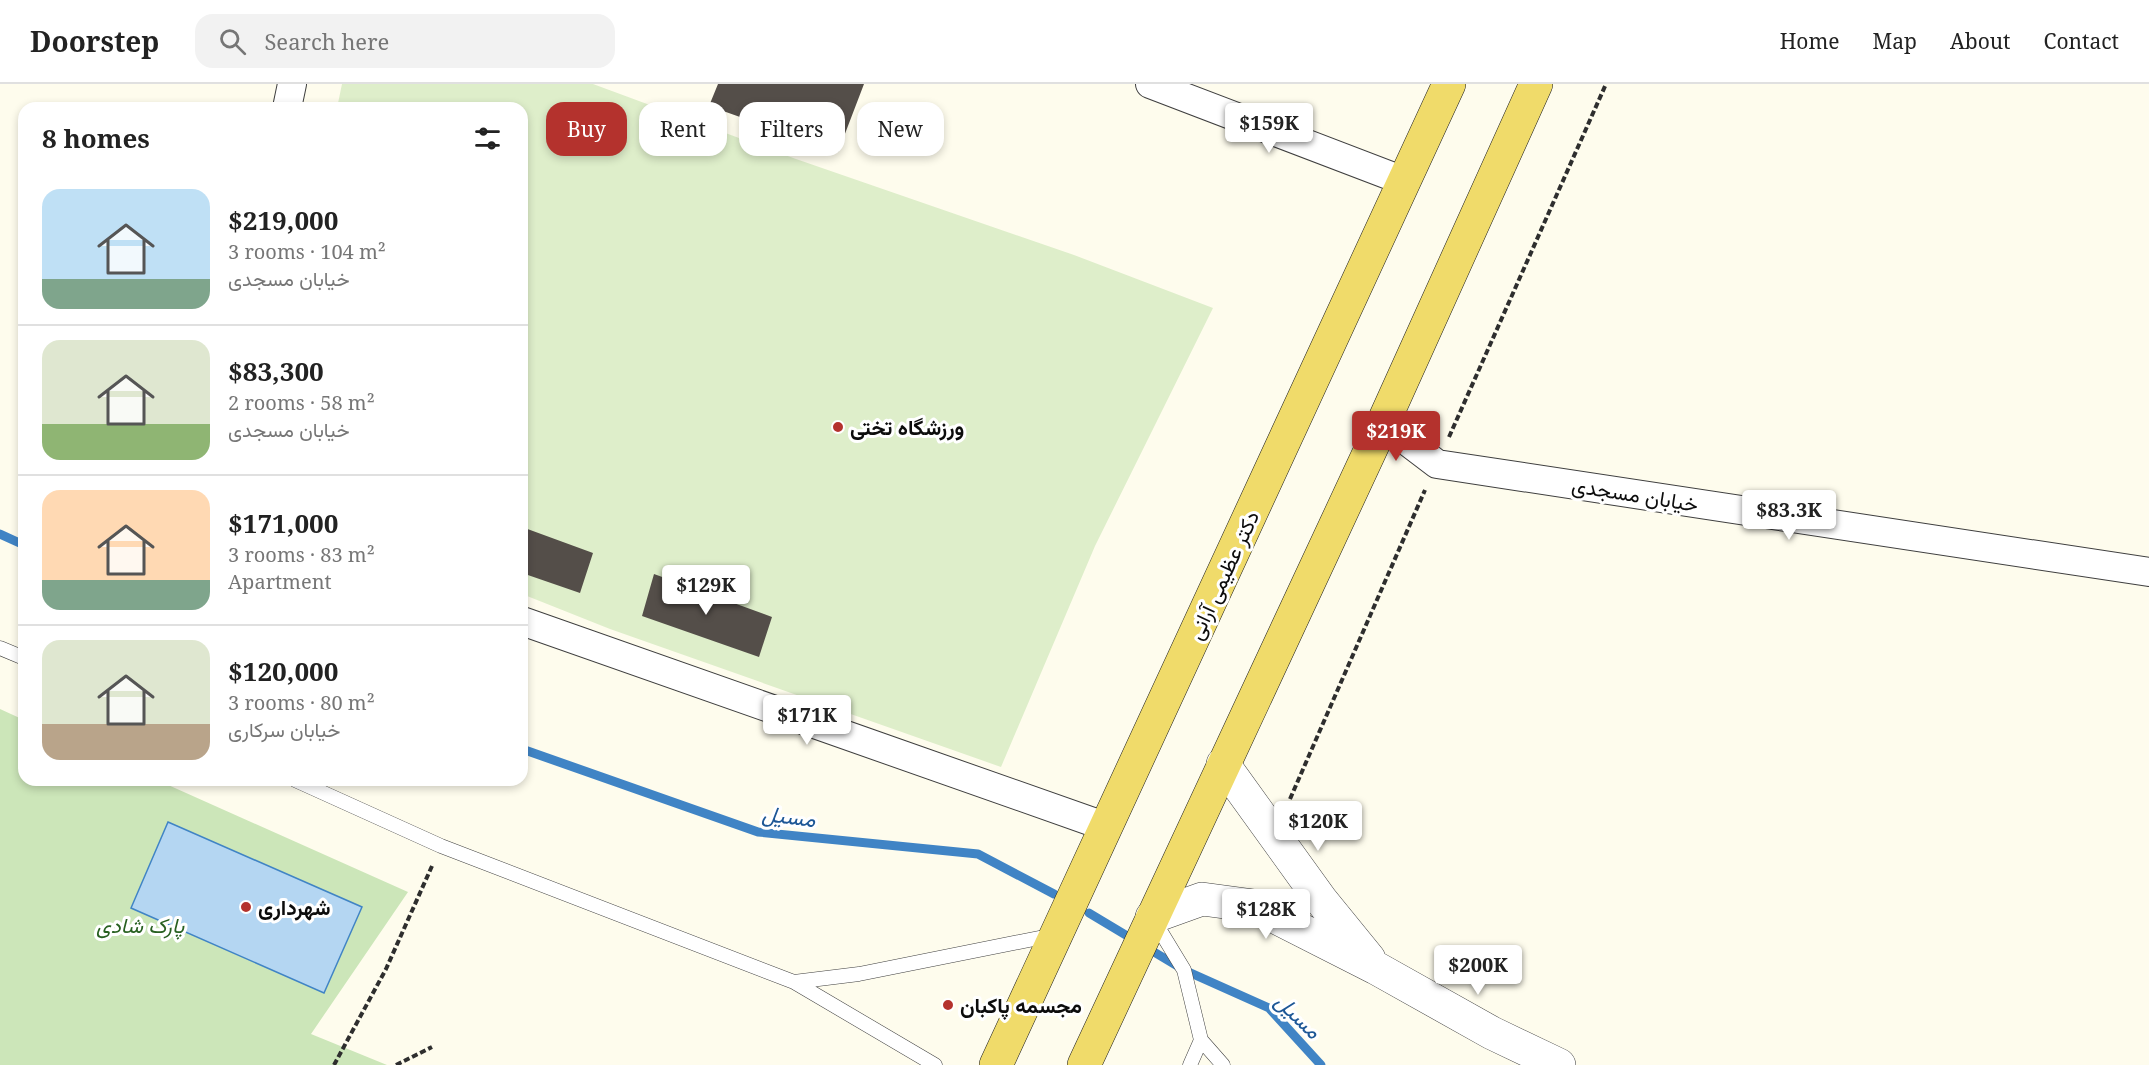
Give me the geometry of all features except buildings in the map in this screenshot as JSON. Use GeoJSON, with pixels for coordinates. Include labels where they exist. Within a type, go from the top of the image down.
{"type":"FeatureCollection","features":[{"type":"Feature","properties":{"kind":"main road","name":"دکتر عظیمی آرانی"},"geometry":{"type":"LineString","coordinates":[[996,1065],[1449,84]]}},
{"type":"Feature","properties":{"kind":"main road"},"geometry":{"type":"LineString","coordinates":[[1084,1065],[1222,764],[1383,423],[1536,84]]}},
{"type":"Feature","properties":{"kind":"street"},"geometry":{"type":"LineString","coordinates":[[288,102],[292,84]]}},
{"type":"Feature","properties":{"kind":"street"},"geometry":{"type":"LineString","coordinates":[[1150,84],[1404,181]]}},
{"type":"Feature","properties":{"kind":"street","name":"خیابان مسجدی"},"geometry":{"type":"LineString","coordinates":[[1383,423],[1437,464],[2149,572]]}},
{"type":"Feature","properties":{"kind":"street"},"geometry":{"type":"LineString","coordinates":[[528,623],[1107,827]]}},
{"type":"Feature","properties":{"kind":"street"},"geometry":{"type":"LineString","coordinates":[[1222,764],[1321,900],[1376,968]]}},
{"type":"Feature","properties":{"kind":"street"},"geometry":{"type":"LineString","coordinates":[[1150,921],[1202,899],[1254,906],[1376,968],[1492,1034],[1559,1065]]}},
{"type":"Feature","properties":{"kind":"lane"},"geometry":{"type":"LineString","coordinates":[[1,650],[18,656]]}},
{"type":"Feature","properties":{"kind":"lane"},"geometry":{"type":"LineString","coordinates":[[308,786],[441,846],[794,982],[935,1065]]}},
{"type":"Feature","properties":{"kind":"lane"},"geometry":{"type":"LineString","coordinates":[[1150,921],[1184,970],[1201,1040],[1223,1065]]}},
{"type":"Feature","properties":{"kind":"lane"},"geometry":{"type":"LineString","coordinates":[[794,982],[859,974],[1056,935]]}},
{"type":"Feature","properties":{"kind":"lane"},"geometry":{"type":"LineString","coordinates":[[1190,1065],[1201,1040]]}},
{"type":"Feature","properties":{"kind":"path"},"geometry":{"type":"LineString","coordinates":[[1274,835],[1606,84]]}},
{"type":"Feature","properties":{"kind":"path"},"geometry":{"type":"LineString","coordinates":[[334,1065],[386,969],[441,846]]}},
{"type":"Feature","properties":{"kind":"path"},"geometry":{"type":"LineString","coordinates":[[396,1065],[432,1047]]}},
{"type":"Feature","properties":{"kind":"green space","name":"ورزشگاه تختی"},"geometry":{"type":"Polygon","coordinates":[[[342,84],[593,84],[642,102],[639,102],[639,156],[727,156],[727,134],[739,138],[739,156],[788,156],[1074,255],[1213,308],[1095,546],[1001,767],[610,629],[528,596],[528,102],[338,102],[342,84]]]}},
{"type":"Feature","properties":{"kind":"green space","name":"پارک شادی"},"geometry":{"type":"Polygon","coordinates":[[[0,709],[18,717],[18,786],[170,786],[408,892],[311,1034],[387,1065],[0,1065],[0,709]]]}},
{"type":"Feature","properties":{"kind":"water","name":"شهرداری"},"geometry":{"type":"Polygon","coordinates":[[[168,822],[362,907],[324,993],[131,908],[168,822]]]}},
{"type":"Feature","properties":{"kind":"waterway","name":"مسیل"},"geometry":{"type":"LineString","coordinates":[[0,534],[18,542]]}},
{"type":"Feature","properties":{"kind":"waterway","name":"مسیل"},"geometry":{"type":"LineString","coordinates":[[528,751],[758,832],[978,854],[1054,894]]}},
{"type":"Feature","properties":{"kind":"waterway","name":"مسیل"},"geometry":{"type":"LineString","coordinates":[[1089,913],[1184,970],[1269,1008],[1321,1065]]}},
{"type":"Feature","properties":{"kind":"place","name":"ورزشگاه تختی"},"geometry":{"type":"Point","coordinates":[838,427]}},
{"type":"Feature","properties":{"kind":"place","name":"شهرداری"},"geometry":{"type":"Point","coordinates":[246,907]}},
{"type":"Feature","properties":{"kind":"place","name":"مجسمه پاکبان"},"geometry":{"type":"Point","coordinates":[948,1005]}}]}
